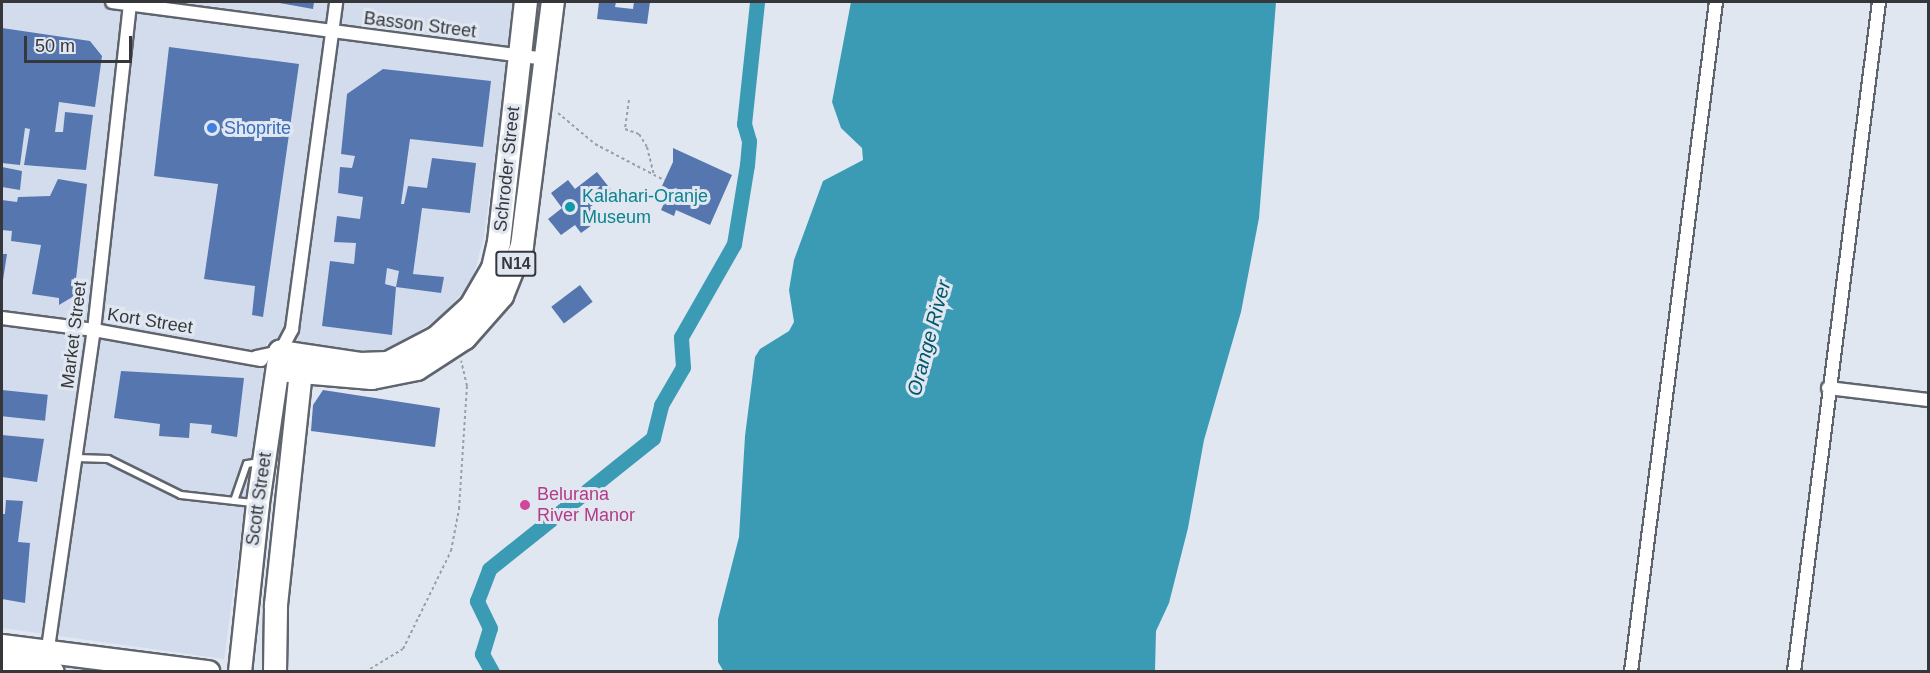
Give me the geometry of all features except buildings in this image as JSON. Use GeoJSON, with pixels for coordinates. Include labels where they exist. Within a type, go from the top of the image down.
{"type":"FeatureCollection","features":[{"type":"Feature","properties":{"kind":"highway","name":"Schroder Street"},"geometry":{"type":"LineString","coordinates":[[302,364],[388,363],[436,338],[471,306],[493,268],[499,242],[518,55],[526,2]]}},
{"type":"Feature","properties":{"kind":"highway","name":"Schroder Street"},"geometry":{"type":"LineString","coordinates":[[279,361],[372,378],[417,369],[465,338],[502,296],[522,246],[553,2]]}},
{"type":"Feature","properties":{"kind":"highway","name":"Scott Street"},"geometry":{"type":"LineString","coordinates":[[275,672],[276,604],[273,504],[264,462],[279,361]]}},
{"type":"Feature","properties":{"kind":"highway","name":"Scott Street"},"geometry":{"type":"LineString","coordinates":[[240,672],[302,364]]}},
{"type":"Feature","properties":{"kind":"highway"},"geometry":{"type":"LineString","coordinates":[[2,646],[47,667]]}},
{"type":"Feature","properties":{"kind":"highway"},"geometry":{"type":"LineString","coordinates":[[2,665],[208,672]]}},
{"type":"Feature","properties":{"kind":"street","name":"Basson Street"},"geometry":{"type":"LineString","coordinates":[[112,2],[332,33],[546,58]]}},
{"type":"Feature","properties":{"kind":"street","name":"Scott Street"},"geometry":{"type":"LineString","coordinates":[[279,361],[292,329],[336,2]]}},
{"type":"Feature","properties":{"kind":"street"},"geometry":{"type":"LineString","coordinates":[[1631,672],[1716,2]]}},
{"type":"Feature","properties":{"kind":"street"},"geometry":{"type":"LineString","coordinates":[[1794,672],[1828,388],[1879,2]]}},
{"type":"Feature","properties":{"kind":"street","name":"Market Street"},"geometry":{"type":"LineString","coordinates":[[47,667],[94,330],[130,3]]}},
{"type":"Feature","properties":{"kind":"street","name":"Kort Street"},"geometry":{"type":"LineString","coordinates":[[2,318],[94,330],[256,357]]}},
{"type":"Feature","properties":{"kind":"street","name":"Scott Street"},"geometry":{"type":"LineString","coordinates":[[292,329],[302,364]]}},
{"type":"Feature","properties":{"kind":"street","name":"Schroder Street"},"geometry":{"type":"LineString","coordinates":[[256,357],[279,361]]}},
{"type":"Feature","properties":{"kind":"street"},"geometry":{"type":"LineString","coordinates":[[1828,388],[1929,400]]}},
{"type":"Feature","properties":{"kind":"lane"},"geometry":{"type":"LineString","coordinates":[[77,458],[108,459],[181,495],[273,504]]}},
{"type":"Feature","properties":{"kind":"lane"},"geometry":{"type":"LineString","coordinates":[[234,501],[248,463],[264,462]]}},
{"type":"Feature","properties":{"kind":"path"},"geometry":{"type":"LineString","coordinates":[[628,100],[625,129],[639,134],[643,140],[654,175]]}},
{"type":"Feature","properties":{"kind":"path"},"geometry":{"type":"LineString","coordinates":[[555,111],[595,144],[664,180]]}},
{"type":"Feature","properties":{"kind":"path"},"geometry":{"type":"LineString","coordinates":[[365,672],[403,649],[451,552],[459,509],[467,386],[460,358]]}},
{"type":"Feature","properties":{"kind":"shaded area"},"geometry":{"type":"Polygon","coordinates":[[[2,2],[515,2],[484,236],[472,282],[442,315],[393,349],[372,353],[267,342],[224,659],[2,628],[2,2]]]}},
{"type":"Feature","properties":{"kind":"water","name":"Orange River"},"geometry":{"type":"Polygon","coordinates":[[[851,2],[1276,2],[1259,218],[1241,312],[1204,440],[1188,528],[1169,603],[1156,631],[1155,671],[724,672],[718,662],[718,619],[739,537],[745,436],[755,357],[760,349],[789,331],[794,322],[789,290],[794,260],[823,181],[863,160],[862,148],[841,128],[832,102],[851,2]]]}},
{"type":"Feature","properties":{"kind":"waterway"},"geometry":{"type":"LineString","coordinates":[[492,672],[482,654],[490,628],[477,601],[489,569],[653,438],[661,405],[683,367],[681,337],[734,244],[747,165],[749,141],[744,124],[757,2]]}},
{"type":"Feature","properties":{"kind":"place","name":"Shoprite"},"geometry":{"type":"Point","coordinates":[212,128]}},
{"type":"Feature","properties":{"kind":"place","name":"Kalahari-Oranje Museum"},"geometry":{"type":"Point","coordinates":[570,207]}},
{"type":"Feature","properties":{"kind":"place","name":"Belurana River Manor"},"geometry":{"type":"Point","coordinates":[525,505]}}]}
